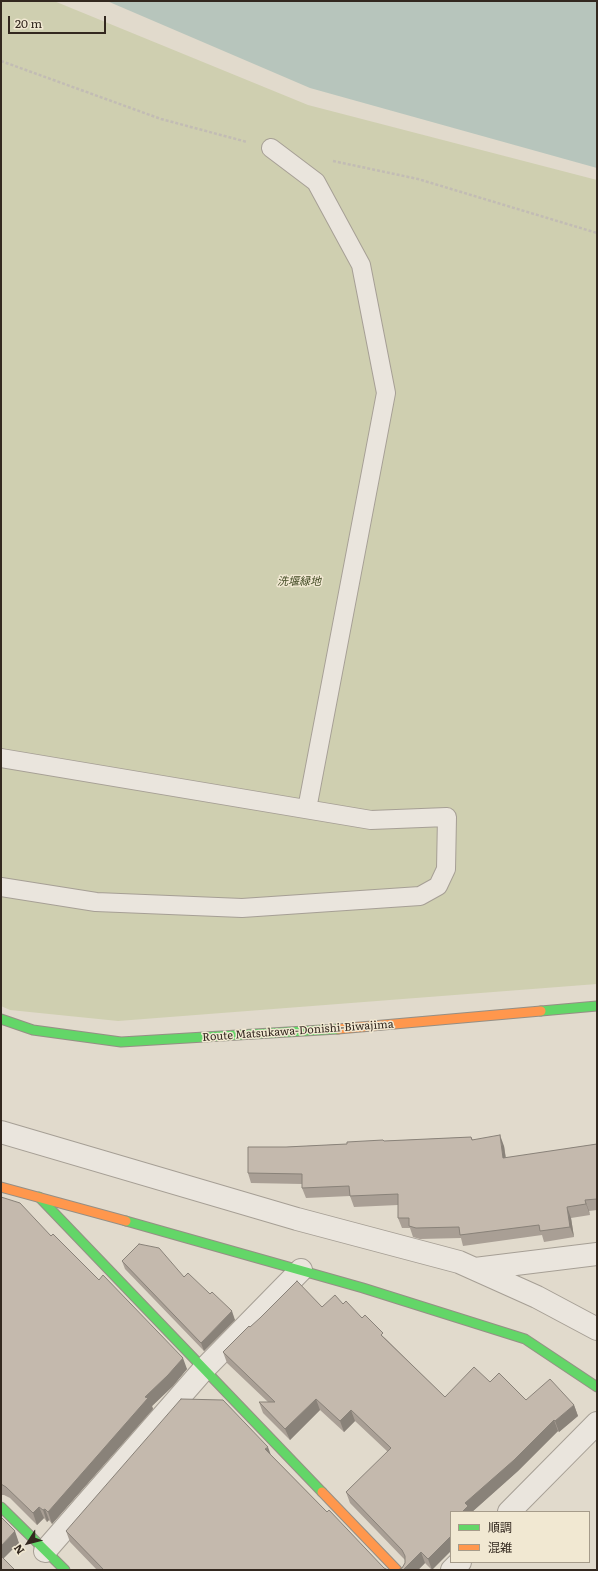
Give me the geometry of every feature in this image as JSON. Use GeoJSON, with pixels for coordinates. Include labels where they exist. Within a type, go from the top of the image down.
{"type":"FeatureCollection","features":[{"type":"Feature","properties":{"kind":"street","name":"Route Matsukawa-Donishi-Biwajima"},"geometry":{"type":"LineString","coordinates":[[1,1019],[33,1030],[121,1042],[324,1030],[597,1006]]}},
{"type":"Feature","properties":{"kind":"street"},"geometry":{"type":"LineString","coordinates":[[1,1132],[297,1219],[459,1262],[537,1297],[597,1329]]}},
{"type":"Feature","properties":{"kind":"street"},"geometry":{"type":"LineString","coordinates":[[1,1187],[173,1233],[363,1288],[525,1339],[597,1387]]}},
{"type":"Feature","properties":{"kind":"street"},"geometry":{"type":"LineString","coordinates":[[39,1197],[397,1570]]}},
{"type":"Feature","properties":{"kind":"street"},"geometry":{"type":"LineString","coordinates":[[475,1269],[597,1254]]}},
{"type":"Feature","properties":{"kind":"street"},"geometry":{"type":"LineString","coordinates":[[46,1551],[204,1369],[300,1270]]}},
{"type":"Feature","properties":{"kind":"street"},"geometry":{"type":"LineString","coordinates":[[510,1511],[597,1423]]}},
{"type":"Feature","properties":{"kind":"street"},"geometry":{"type":"LineString","coordinates":[[1,1506],[65,1570]]}},
{"type":"Feature","properties":{"kind":"lane"},"geometry":{"type":"LineString","coordinates":[[271,148],[316,182],[361,265],[386,393],[307,809]]}},
{"type":"Feature","properties":{"kind":"lane"},"geometry":{"type":"LineString","coordinates":[[1,758],[371,820],[447,817],[446,869],[438,886],[420,896],[242,908],[96,902],[1,887]]}},
{"type":"Feature","properties":{"kind":"green space","name":"洗堰緑地"},"geometry":{"type":"Polygon","coordinates":[[[1,1],[54,1],[308,105],[597,180],[597,984],[118,1021],[10,1010],[1,1006],[1,1]]]}},
{"type":"Feature","properties":{"kind":"shaded area"},"geometry":{"type":"Polygon","coordinates":[[[107,1],[597,1],[597,168],[310,88],[107,1]]]}},
{"type":"Feature","properties":{"kind":"building"},"geometry":{"type":"Polygon","coordinates":[[[500,1135],[503,1158],[597,1144],[597,1199],[585,1200],[586,1204],[567,1207],[570,1227],[540,1231],[539,1225],[460,1235],[459,1227],[416,1228],[409,1226],[409,1218],[398,1218],[398,1194],[350,1196],[349,1186],[302,1188],[302,1174],[248,1173],[248,1147],[286,1147],[347,1144],[347,1142],[383,1140],[471,1137],[472,1140],[500,1135]]]}},
{"type":"Feature","properties":{"kind":"building"},"geometry":{"type":"Polygon","coordinates":[[[1,1197],[20,1203],[51,1236],[53,1234],[99,1280],[103,1275],[183,1358],[145,1397],[148,1398],[48,1512],[39,1507],[33,1513],[1,1484],[1,1197]]]}},
{"type":"Feature","properties":{"kind":"building"},"geometry":{"type":"Polygon","coordinates":[[[139,1244],[159,1248],[184,1277],[188,1273],[210,1294],[212,1292],[232,1311],[201,1343],[122,1261],[139,1244]]]}},
{"type":"Feature","properties":{"kind":"building"},"geometry":{"type":"Polygon","coordinates":[[[297,1281],[322,1307],[335,1295],[343,1304],[346,1301],[362,1318],[365,1315],[383,1333],[381,1335],[445,1397],[474,1367],[490,1382],[499,1373],[526,1400],[550,1379],[574,1405],[555,1421],[554,1420],[514,1460],[465,1503],[468,1506],[463,1511],[450,1511],[450,1537],[428,1559],[421,1552],[403,1570],[398,1570],[402,1568],[405,1563],[405,1556],[402,1550],[346,1492],[391,1448],[351,1410],[340,1421],[316,1399],[285,1429],[259,1402],[275,1402],[223,1352],[249,1326],[250,1327],[297,1281]]]}},
{"type":"Feature","properties":{"kind":"building"},"geometry":{"type":"Polygon","coordinates":[[[181,1399],[223,1400],[268,1447],[265,1449],[327,1512],[329,1510],[384,1568],[388,1570],[104,1570],[66,1531],[181,1399]]]}},
{"type":"Feature","properties":{"kind":"building"},"geometry":{"type":"Polygon","coordinates":[[[1,1517],[15,1531],[1,1546],[1,1517]]]}},
{"type":"Feature","properties":{"kind":"building"},"geometry":{"type":"Polygon","coordinates":[[[1,1556],[15,1570],[1,1570],[1,1556]]]}},
{"type":"Feature","properties":{"kind":"traffic: fast"},"geometry":{"type":"LineString","coordinates":[[541,1011],[597,1006]]}},
{"type":"Feature","properties":{"kind":"traffic: fast"},"geometry":{"type":"LineString","coordinates":[[1,1019],[33,1030],[121,1042],[338,1029]]}},
{"type":"Feature","properties":{"kind":"traffic: fast"},"geometry":{"type":"LineString","coordinates":[[39,1197],[322,1492]]}},
{"type":"Feature","properties":{"kind":"traffic: fast"},"geometry":{"type":"LineString","coordinates":[[126,1221],[363,1288],[525,1339],[597,1387]]}},
{"type":"Feature","properties":{"kind":"traffic: fast"},"geometry":{"type":"LineString","coordinates":[[1,1507],[65,1570]]}},
{"type":"Feature","properties":{"kind":"traffic: slow"},"geometry":{"type":"LineString","coordinates":[[338,1029],[541,1011]]}},
{"type":"Feature","properties":{"kind":"traffic: slow"},"geometry":{"type":"LineString","coordinates":[[1,1187],[126,1221]]}},
{"type":"Feature","properties":{"kind":"traffic: slow"},"geometry":{"type":"LineString","coordinates":[[322,1492],[397,1570]]}}]}
